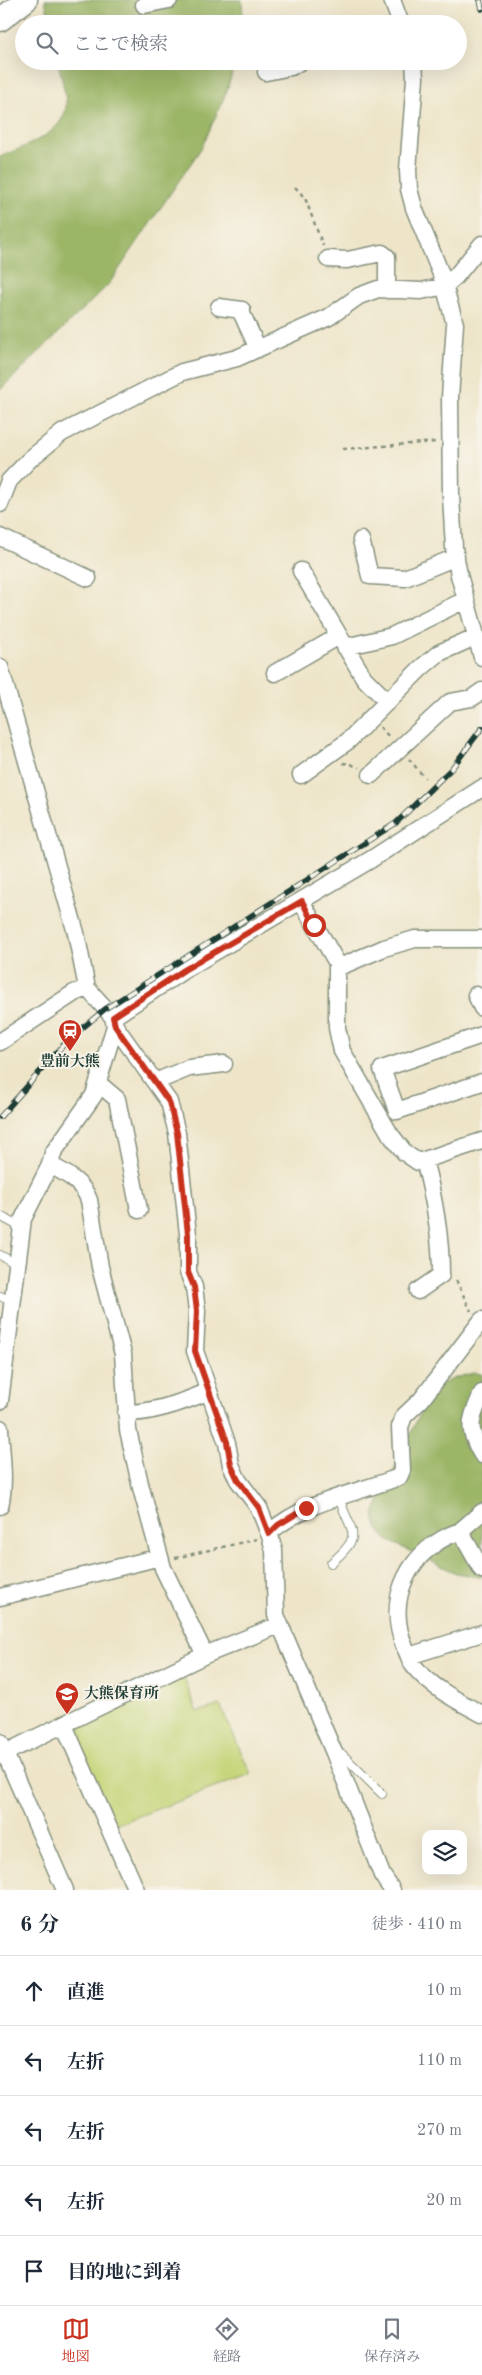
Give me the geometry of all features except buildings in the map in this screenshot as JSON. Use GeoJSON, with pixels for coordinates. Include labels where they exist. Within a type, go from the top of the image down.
{"type":"FeatureCollection","features":[{"type":"Feature","properties":{"kind":"main road"},"geometry":{"type":"LineString","coordinates":[[0,20],[26,0]]}},
{"type":"Feature","properties":{"kind":"street"},"geometry":{"type":"LineString","coordinates":[[144,4],[170,0]]}},
{"type":"Feature","properties":{"kind":"street"},"geometry":{"type":"LineString","coordinates":[[392,0],[397,15]]}},
{"type":"Feature","properties":{"kind":"street"},"geometry":{"type":"LineString","coordinates":[[266,72],[276,70]]}},
{"type":"Feature","properties":{"kind":"street"},"geometry":{"type":"LineString","coordinates":[[415,70],[408,170],[409,189],[414,208],[445,286],[455,324],[450,398],[451,496],[456,557],[465,600],[482,657]]}},
{"type":"Feature","properties":{"kind":"street"},"geometry":{"type":"LineString","coordinates":[[0,504],[9,481],[30,459],[62,433],[182,372],[237,358],[328,317],[358,296],[378,289],[421,291],[445,286],[456,276],[482,244]]}},
{"type":"Feature","properties":{"kind":"street"},"geometry":{"type":"LineString","coordinates":[[328,259],[347,260],[382,252],[387,257],[387,290]]}},
{"type":"Feature","properties":{"kind":"street"},"geometry":{"type":"LineString","coordinates":[[219,307],[242,310],[242,314],[258,349]]}},
{"type":"Feature","properties":{"kind":"street"},"geometry":{"type":"LineString","coordinates":[[0,537],[88,578]]}},
{"type":"Feature","properties":{"kind":"street"},"geometry":{"type":"LineString","coordinates":[[361,540],[370,576],[405,578],[448,558],[456,557]]}},
{"type":"Feature","properties":{"kind":"street"},"geometry":{"type":"LineString","coordinates":[[300,571],[364,678],[387,701]]}},
{"type":"Feature","properties":{"kind":"street"},"geometry":{"type":"LineString","coordinates":[[275,673],[342,641],[392,636],[465,600]]}},
{"type":"Feature","properties":{"kind":"street"},"geometry":{"type":"LineString","coordinates":[[300,775],[348,741],[370,717],[439,653],[475,637]]}},
{"type":"Feature","properties":{"kind":"street"},"geometry":{"type":"LineString","coordinates":[[1,671],[76,934],[87,988],[114,1022],[169,1102],[177,1133],[188,1234],[188,1272],[194,1287],[197,1311],[195,1351],[227,1442],[231,1465],[238,1480],[259,1508],[274,1550],[276,1615],[279,1625],[333,1751],[382,1875],[392,1890]]}},
{"type":"Feature","properties":{"kind":"street"},"geometry":{"type":"LineString","coordinates":[[371,775],[450,702],[472,698],[482,691]]}},
{"type":"Feature","properties":{"kind":"street"},"geometry":{"type":"LineString","coordinates":[[0,1401],[6,1299],[18,1265],[24,1219],[54,1153],[94,1095],[114,1022],[184,970],[370,860],[482,788]]}},
{"type":"Feature","properties":{"kind":"street"},"geometry":{"type":"LineString","coordinates":[[302,901],[314,925],[330,947],[337,963],[337,1028],[342,1052],[390,1134],[405,1153],[418,1162],[482,1141]]}},
{"type":"Feature","properties":{"kind":"street"},"geometry":{"type":"LineString","coordinates":[[337,968],[384,948],[415,939],[482,939]]}},
{"type":"Feature","properties":{"kind":"street"},"geometry":{"type":"LineString","coordinates":[[0,1042],[74,993],[87,988]]}},
{"type":"Feature","properties":{"kind":"street"},"geometry":{"type":"LineString","coordinates":[[482,1035],[382,1069],[397,1111],[482,1082]]}},
{"type":"Feature","properties":{"kind":"street"},"geometry":{"type":"LineString","coordinates":[[155,1082],[190,1068],[224,1064]]}},
{"type":"Feature","properties":{"kind":"street"},"geometry":{"type":"LineString","coordinates":[[98,1083],[117,1099],[139,1210]]}},
{"type":"Feature","properties":{"kind":"street"},"geometry":{"type":"LineString","coordinates":[[418,1291],[441,1275],[440,1242],[424,1160]]}},
{"type":"Feature","properties":{"kind":"street"},"geometry":{"type":"LineString","coordinates":[[50,1165],[80,1185],[86,1191],[89,1200],[100,1267],[123,1354],[126,1413],[142,1488],[161,1559],[205,1655]]}},
{"type":"Feature","properties":{"kind":"street"},"geometry":{"type":"LineString","coordinates":[[269,1535],[278,1525],[306,1508],[399,1476],[402,1470],[400,1426],[404,1416],[421,1400],[480,1323]]}},
{"type":"Feature","properties":{"kind":"street"},"geometry":{"type":"LineString","coordinates":[[126,1413],[135,1413],[183,1402],[209,1391]]}},
{"type":"Feature","properties":{"kind":"street"},"geometry":{"type":"LineString","coordinates":[[482,1392],[471,1426],[471,1435],[482,1455]]}},
{"type":"Feature","properties":{"kind":"street"},"geometry":{"type":"LineString","coordinates":[[0,1428],[0,1506]]}},
{"type":"Feature","properties":{"kind":"street"},"geometry":{"type":"LineString","coordinates":[[482,1512],[460,1531],[448,1535],[425,1550],[412,1564],[403,1582],[398,1622],[401,1638],[412,1664],[433,1684],[482,1714]]}},
{"type":"Feature","properties":{"kind":"street"},"geometry":{"type":"LineString","coordinates":[[460,1531],[482,1570]]}},
{"type":"Feature","properties":{"kind":"street"},"geometry":{"type":"LineString","coordinates":[[0,1597],[161,1559]]}},
{"type":"Feature","properties":{"kind":"street"},"geometry":{"type":"LineString","coordinates":[[66,1890],[2,1747],[64,1725],[205,1655],[279,1625]]}},
{"type":"Feature","properties":{"kind":"street"},"geometry":{"type":"LineString","coordinates":[[409,1656],[482,1633]]}},
{"type":"Feature","properties":{"kind":"street"},"geometry":{"type":"LineString","coordinates":[[64,1725],[136,1890]]}},
{"type":"Feature","properties":{"kind":"lane"},"geometry":{"type":"LineString","coordinates":[[0,1216],[22,1228]]}},
{"type":"Feature","properties":{"kind":"lane"},"geometry":{"type":"LineString","coordinates":[[0,1256],[18,1265]]}},
{"type":"Feature","properties":{"kind":"lane"},"geometry":{"type":"LineString","coordinates":[[331,1563],[345,1551],[354,1539],[354,1532],[339,1497]]}},
{"type":"Feature","properties":{"kind":"lane"},"geometry":{"type":"LineString","coordinates":[[333,1751],[342,1754],[382,1794]]}},
{"type":"Feature","properties":{"kind":"path"},"geometry":{"type":"LineString","coordinates":[[294,187],[305,198],[328,259]]}},
{"type":"Feature","properties":{"kind":"path"},"geometry":{"type":"LineString","coordinates":[[343,449],[450,440]]}},
{"type":"Feature","properties":{"kind":"path"},"geometry":{"type":"LineString","coordinates":[[370,717],[400,748],[425,778]]}},
{"type":"Feature","properties":{"kind":"path"},"geometry":{"type":"LineString","coordinates":[[331,753],[340,763],[351,764],[371,775]]}},
{"type":"Feature","properties":{"kind":"path"},"geometry":{"type":"LineString","coordinates":[[441,1266],[450,1270],[480,1323]]}},
{"type":"Feature","properties":{"kind":"path"},"geometry":{"type":"LineString","coordinates":[[161,1559],[269,1535]]}},
{"type":"Feature","properties":{"kind":"green space"},"geometry":{"type":"Polygon","coordinates":[[[45,0],[242,0],[243,15],[48,15],[45,0]]]}},
{"type":"Feature","properties":{"kind":"green space"},"geometry":{"type":"Polygon","coordinates":[[[60,70],[233,70],[226,93],[202,147],[109,284],[0,390],[0,157],[40,139],[57,125],[63,117],[66,107],[60,70]]]}},
{"type":"Feature","properties":{"kind":"green space"},"geometry":{"type":"Polygon","coordinates":[[[475,1373],[482,1374],[482,1577],[456,1573],[387,1540],[377,1527],[375,1519],[375,1511],[428,1396],[449,1380],[475,1373]]]}},
{"type":"Feature","properties":{"kind":"green space"},"geometry":{"type":"Polygon","coordinates":[[[182,1673],[197,1712],[220,1705],[251,1774],[115,1825],[74,1728],[182,1673]]]}},
{"type":"Feature","properties":{"kind":"railway"},"geometry":{"type":"LineString","coordinates":[[480,0],[482,9]]}},
{"type":"Feature","properties":{"kind":"railway"},"geometry":{"type":"LineString","coordinates":[[0,1117],[66,1042],[105,1009],[396,823],[452,768],[482,728]]}},
{"type":"Feature","properties":{"kind":"place","name":"豊前大熊"},"geometry":{"type":"Point","coordinates":[70,1052]}},
{"type":"Feature","properties":{"kind":"place","name":"大熊保育所"},"geometry":{"type":"Point","coordinates":[67,1715]}},
{"type":"Feature","properties":{"kind":"route"},"geometry":{"type":"LineString","coordinates":[[306,1508],[278,1525],[269,1534],[259,1508],[238,1480],[231,1465],[227,1442],[195,1351],[197,1311],[194,1287],[188,1272],[188,1234],[184,1214],[177,1133],[169,1102],[115,1026],[113,1017],[184,970],[302,901],[314,925]]}}]}
